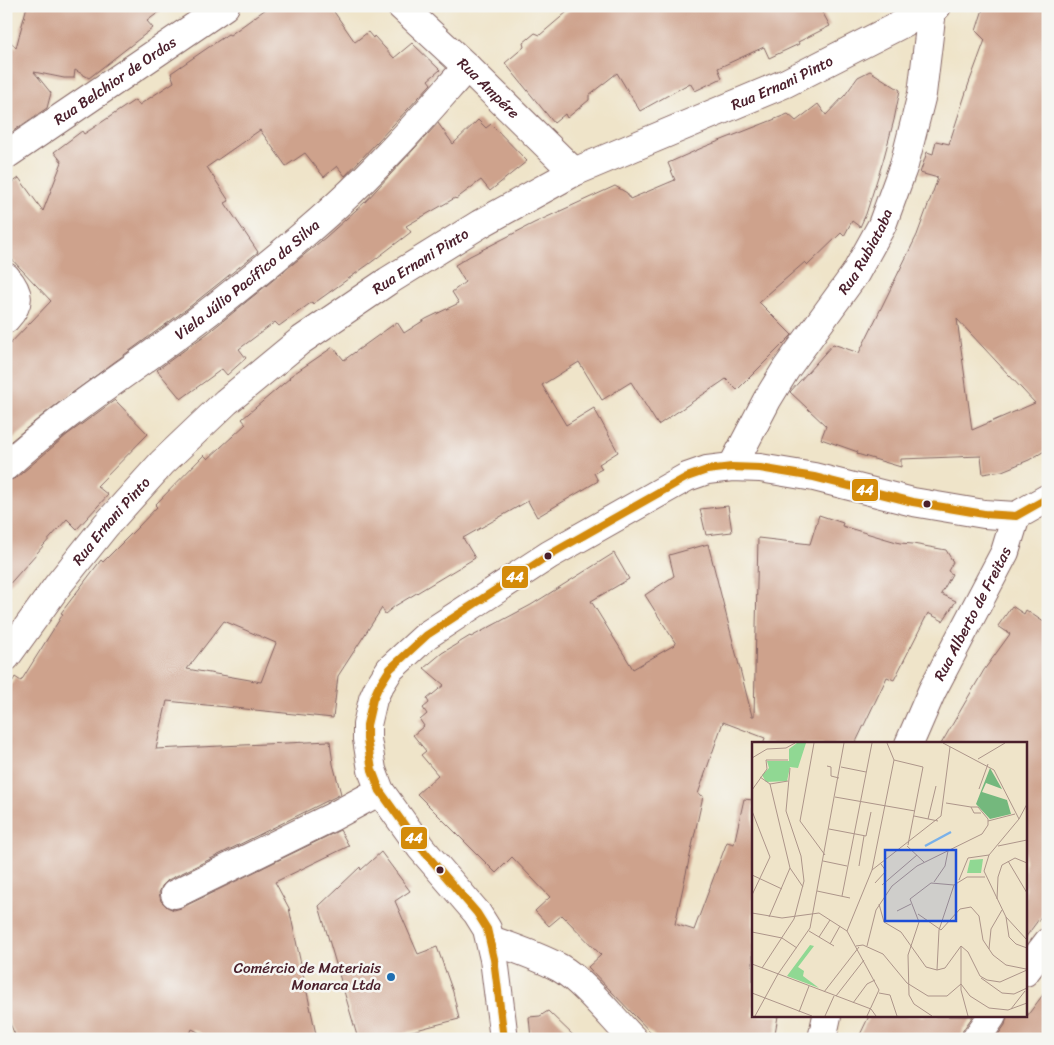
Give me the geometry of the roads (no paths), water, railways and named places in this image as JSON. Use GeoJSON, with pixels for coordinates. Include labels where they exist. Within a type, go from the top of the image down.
{"type":"FeatureCollection","features":[{"type":"Feature","properties":{"kind":"street","name":"Rua Belchior de Ordas"},"geometry":{"type":"LineString","coordinates":[[6,155],[225,6]]}},
{"type":"Feature","properties":{"kind":"street","name":"Rua Ampére"},"geometry":{"type":"LineString","coordinates":[[400,6],[574,172]]}},
{"type":"Feature","properties":{"kind":"street","name":"Rua Ernani Pinto"},"geometry":{"type":"LineString","coordinates":[[6,657],[58,585],[106,525],[162,463],[226,402],[300,341],[388,281],[480,224],[574,172],[786,83],[934,8]]}},
{"type":"Feature","properties":{"kind":"street","name":"Rua Rubiataba"},"geometry":{"type":"LineString","coordinates":[[732,467],[776,384],[855,274],[882,224],[904,165],[922,94],[934,8]]}},
{"type":"Feature","properties":{"kind":"street","name":"Viela Júlio Pacífico da Silva"},"geometry":{"type":"LineString","coordinates":[[6,466],[28,446],[115,379],[224,300],[309,230],[378,164],[467,68]]}},
{"type":"Feature","properties":{"kind":"street"},"geometry":{"type":"LineString","coordinates":[[6,277],[14,287],[18,298],[14,310],[6,319]]}},
{"type":"Feature","properties":{"kind":"street"},"geometry":{"type":"LineString","coordinates":[[504,1039],[491,940],[487,929],[477,913],[421,848],[380,791],[368,754],[367,732],[370,711],[378,688],[390,669],[406,653],[427,635],[549,555],[687,477],[707,470],[732,467],[760,468],[814,477],[928,504],[984,514],[1016,516],[1048,498]]}},
{"type":"Feature","properties":{"kind":"street","name":"Rua Alberto de Freitas"},"geometry":{"type":"LineString","coordinates":[[910,742],[936,684],[1005,552],[1016,516]]}},
{"type":"Feature","properties":{"kind":"street"},"geometry":{"type":"LineString","coordinates":[[176,894],[332,817],[380,791]]}},
{"type":"Feature","properties":{"kind":"street"},"geometry":{"type":"LineString","coordinates":[[491,940],[532,955],[561,969],[581,985],[632,1039]]}},
{"type":"Feature","properties":{"kind":"street"},"geometry":{"type":"LineString","coordinates":[[1026,971],[1048,942]]}},
{"type":"Feature","properties":{"kind":"street"},"geometry":{"type":"LineString","coordinates":[[822,1039],[827,1018]]}},
{"type":"Feature","properties":{"kind":"street"},"geometry":{"type":"LineString","coordinates":[[976,1039],[991,1018]]}},
{"type":"Feature","properties":{"kind":"place","name":"Comércio de Materiais Monarca Ltda"},"geometry":{"type":"Point","coordinates":[391,977]}}]}
